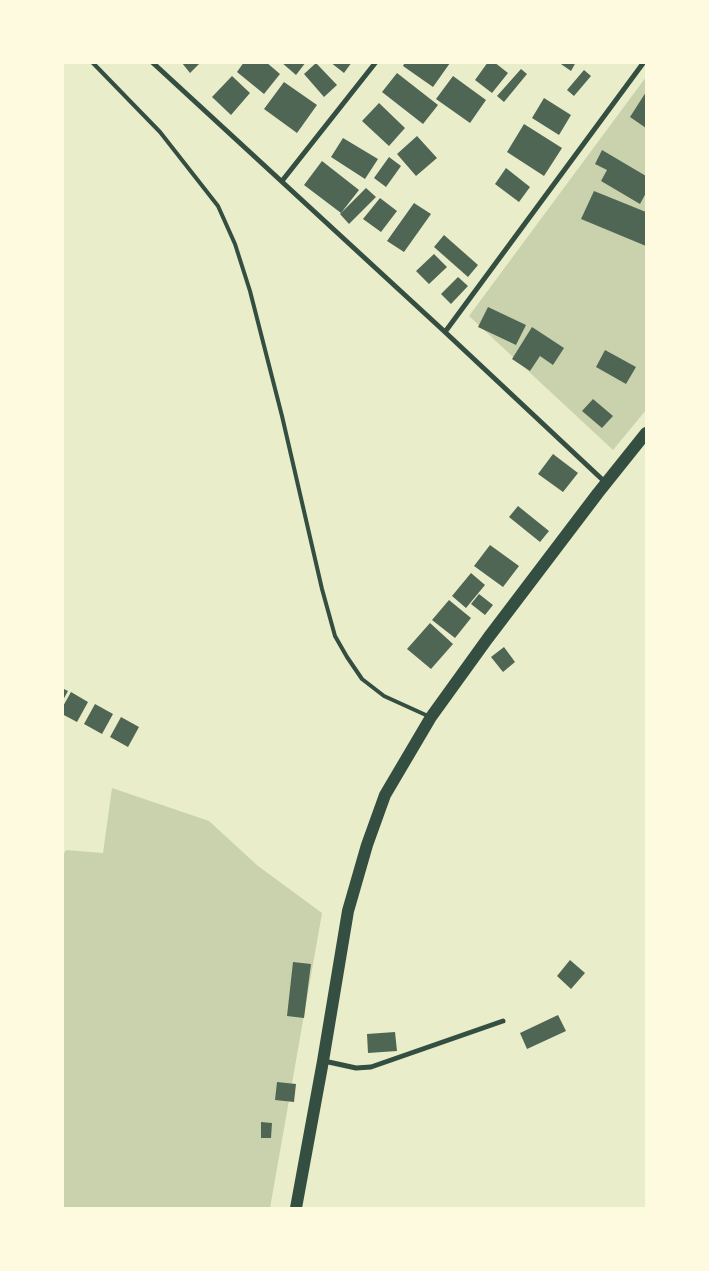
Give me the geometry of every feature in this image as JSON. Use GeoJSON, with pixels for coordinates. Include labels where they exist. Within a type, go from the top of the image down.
{"type":"FeatureCollection","features":[{"type":"Feature","properties":{"kind":"main road"},"geometry":{"type":"LineString","coordinates":[[296,1208],[348,911],[367,846],[385,795],[430,717],[488,638],[646,433]]}},
{"type":"Feature","properties":{"kind":"street"},"geometry":{"type":"LineString","coordinates":[[152,62],[606,483]]}},
{"type":"Feature","properties":{"kind":"street"},"geometry":{"type":"LineString","coordinates":[[282,181],[376,62]]}},
{"type":"Feature","properties":{"kind":"street"},"geometry":{"type":"LineString","coordinates":[[445,332],[644,62]]}},
{"type":"Feature","properties":{"kind":"street"},"geometry":{"type":"LineString","coordinates":[[323,1061],[356,1068],[371,1068],[502,1021]]}},
{"type":"Feature","properties":{"kind":"lane"},"geometry":{"type":"LineString","coordinates":[[92,62],[160,132],[194,174],[218,206],[235,244],[252,300],[322,588],[336,636],[362,679],[384,696],[430,717]]}},
{"type":"Feature","properties":{"kind":"green space"},"geometry":{"type":"Polygon","coordinates":[[[646,77],[646,410],[613,450],[469,316],[646,77]]]}},
{"type":"Feature","properties":{"kind":"green space"},"geometry":{"type":"Polygon","coordinates":[[[112,788],[209,821],[258,866],[322,913],[270,1208],[63,1208],[62,857],[66,850],[103,853],[112,788]]]}},
{"type":"Feature","properties":{"kind":"building"},"geometry":{"type":"Polygon","coordinates":[[[183,62],[201,62],[190,73],[183,62]]]}},
{"type":"Feature","properties":{"kind":"building"},"geometry":{"type":"Polygon","coordinates":[[[244,62],[266,62],[280,74],[264,94],[237,72],[244,62]]]}},
{"type":"Feature","properties":{"kind":"building"},"geometry":{"type":"Polygon","coordinates":[[[281,62],[306,62],[296,75],[281,62]]]}},
{"type":"Feature","properties":{"kind":"building"},"geometry":{"type":"Polygon","coordinates":[[[330,62],[352,62],[344,73],[330,62]]]}},
{"type":"Feature","properties":{"kind":"building"},"geometry":{"type":"Polygon","coordinates":[[[405,62],[450,63],[433,87],[403,66],[405,62]]]}},
{"type":"Feature","properties":{"kind":"building"},"geometry":{"type":"Polygon","coordinates":[[[488,62],[494,62],[508,73],[492,93],[475,80],[488,62]]]}},
{"type":"Feature","properties":{"kind":"building"},"geometry":{"type":"Polygon","coordinates":[[[558,62],[576,62],[571,71],[558,62]]]}},
{"type":"Feature","properties":{"kind":"building"},"geometry":{"type":"Polygon","coordinates":[[[316,63],[337,85],[324,97],[304,74],[316,63]]]}},
{"type":"Feature","properties":{"kind":"building"},"geometry":{"type":"Polygon","coordinates":[[[521,69],[527,74],[504,102],[497,96],[521,69]]]}},
{"type":"Feature","properties":{"kind":"building"},"geometry":{"type":"Polygon","coordinates":[[[584,70],[591,76],[574,96],[567,90],[584,70]]]}},
{"type":"Feature","properties":{"kind":"building"},"geometry":{"type":"Polygon","coordinates":[[[397,73],[438,105],[423,124],[382,92],[397,73]]]}},
{"type":"Feature","properties":{"kind":"building"},"geometry":{"type":"Polygon","coordinates":[[[232,76],[250,93],[231,115],[212,97],[232,76]]]}},
{"type":"Feature","properties":{"kind":"building"},"geometry":{"type":"Polygon","coordinates":[[[453,76],[486,100],[470,123],[436,99],[453,76]]]}},
{"type":"Feature","properties":{"kind":"building"},"geometry":{"type":"Polygon","coordinates":[[[284,82],[317,105],[297,133],[264,109],[284,82]]]}},
{"type":"Feature","properties":{"kind":"building"},"geometry":{"type":"Polygon","coordinates":[[[646,92],[646,128],[630,117],[646,92]]]}},
{"type":"Feature","properties":{"kind":"building"},"geometry":{"type":"Polygon","coordinates":[[[544,98],[571,115],[559,135],[532,118],[544,98]]]}},
{"type":"Feature","properties":{"kind":"building"},"geometry":{"type":"Polygon","coordinates":[[[379,103],[405,128],[389,146],[362,121],[379,103]]]}},
{"type":"Feature","properties":{"kind":"building"},"geometry":{"type":"Polygon","coordinates":[[[524,124],[562,148],[544,176],[507,152],[524,124]]]}},
{"type":"Feature","properties":{"kind":"building"},"geometry":{"type":"Polygon","coordinates":[[[417,136],[437,158],[416,176],[397,154],[417,136]]]}},
{"type":"Feature","properties":{"kind":"building"},"geometry":{"type":"Polygon","coordinates":[[[343,138],[378,159],[365,179],[331,157],[343,138]]]}},
{"type":"Feature","properties":{"kind":"building"},"geometry":{"type":"Polygon","coordinates":[[[602,150],[646,176],[646,193],[640,204],[601,181],[607,170],[595,164],[602,150]]]}},
{"type":"Feature","properties":{"kind":"building"},"geometry":{"type":"Polygon","coordinates":[[[389,157],[401,166],[386,187],[374,178],[389,157]]]}},
{"type":"Feature","properties":{"kind":"building"},"geometry":{"type":"Polygon","coordinates":[[[322,161],[359,190],[341,213],[304,185],[322,161]]]}},
{"type":"Feature","properties":{"kind":"building"},"geometry":{"type":"Polygon","coordinates":[[[506,168],[530,187],[519,202],[495,184],[506,168]]]}},
{"type":"Feature","properties":{"kind":"building"},"geometry":{"type":"Polygon","coordinates":[[[366,188],[376,197],[349,224],[340,214],[366,188]]]}},
{"type":"Feature","properties":{"kind":"building"},"geometry":{"type":"Polygon","coordinates":[[[594,191],[646,212],[646,246],[581,219],[594,191]]]}},
{"type":"Feature","properties":{"kind":"building"},"geometry":{"type":"Polygon","coordinates":[[[380,198],[397,211],[381,232],[363,219],[380,198]]]}},
{"type":"Feature","properties":{"kind":"building"},"geometry":{"type":"Polygon","coordinates":[[[414,203],[431,214],[404,252],[387,241],[414,203]]]}},
{"type":"Feature","properties":{"kind":"building"},"geometry":{"type":"Polygon","coordinates":[[[444,235],[478,265],[468,277],[434,247],[444,235]]]}},
{"type":"Feature","properties":{"kind":"building"},"geometry":{"type":"Polygon","coordinates":[[[434,254],[447,267],[429,284],[416,271],[434,254]]]}},
{"type":"Feature","properties":{"kind":"building"},"geometry":{"type":"Polygon","coordinates":[[[458,277],[468,286],[451,304],[441,294],[458,277]]]}},
{"type":"Feature","properties":{"kind":"building"},"geometry":{"type":"Polygon","coordinates":[[[488,307],[526,325],[516,345],[478,327],[488,307]]]}},
{"type":"Feature","properties":{"kind":"building"},"geometry":{"type":"Polygon","coordinates":[[[532,327],[564,348],[553,365],[540,356],[530,371],[512,359],[532,327]]]}},
{"type":"Feature","properties":{"kind":"building"},"geometry":{"type":"Polygon","coordinates":[[[605,350],[636,367],[626,384],[596,367],[605,350]]]}},
{"type":"Feature","properties":{"kind":"building"},"geometry":{"type":"Polygon","coordinates":[[[593,399],[613,416],[602,428],[582,411],[593,399]]]}},
{"type":"Feature","properties":{"kind":"building"},"geometry":{"type":"Polygon","coordinates":[[[553,454],[578,473],[563,492],[538,474],[553,454]]]}},
{"type":"Feature","properties":{"kind":"building"},"geometry":{"type":"Polygon","coordinates":[[[518,506],[549,531],[540,542],[509,517],[518,506]]]}},
{"type":"Feature","properties":{"kind":"building"},"geometry":{"type":"Polygon","coordinates":[[[490,545],[519,566],[503,587],[474,566],[490,545]]]}},
{"type":"Feature","properties":{"kind":"building"},"geometry":{"type":"Polygon","coordinates":[[[471,573],[485,585],[466,608],[452,596],[471,573]]]}},
{"type":"Feature","properties":{"kind":"building"},"geometry":{"type":"Polygon","coordinates":[[[479,594],[493,605],[485,615],[471,604],[479,594]]]}},
{"type":"Feature","properties":{"kind":"building"},"geometry":{"type":"Polygon","coordinates":[[[449,600],[471,618],[455,638],[432,620],[449,600]]]}},
{"type":"Feature","properties":{"kind":"building"},"geometry":{"type":"Polygon","coordinates":[[[430,623],[453,644],[431,669],[407,649],[430,623]]]}},
{"type":"Feature","properties":{"kind":"building"},"geometry":{"type":"Polygon","coordinates":[[[504,647],[515,662],[503,672],[491,657],[504,647]]]}},
{"type":"Feature","properties":{"kind":"building"},"geometry":{"type":"Polygon","coordinates":[[[62,688],[68,691],[62,702],[62,688]]]}},
{"type":"Feature","properties":{"kind":"building"},"geometry":{"type":"Polygon","coordinates":[[[71,692],[88,702],[77,722],[62,714],[62,708],[71,692]]]}},
{"type":"Feature","properties":{"kind":"building"},"geometry":{"type":"Polygon","coordinates":[[[95,704],[113,714],[102,734],[84,724],[95,704]]]}},
{"type":"Feature","properties":{"kind":"building"},"geometry":{"type":"Polygon","coordinates":[[[121,717],[139,727],[128,747],[110,737],[121,717]]]}},
{"type":"Feature","properties":{"kind":"building"},"geometry":{"type":"Polygon","coordinates":[[[570,960],[585,973],[571,989],[557,976],[570,960]]]}},
{"type":"Feature","properties":{"kind":"building"},"geometry":{"type":"Polygon","coordinates":[[[293,962],[311,964],[304,1018],[287,1016],[293,962]]]}},
{"type":"Feature","properties":{"kind":"building"},"geometry":{"type":"Polygon","coordinates":[[[558,1015],[566,1031],[527,1049],[520,1033],[558,1015]]]}},
{"type":"Feature","properties":{"kind":"building"},"geometry":{"type":"Polygon","coordinates":[[[395,1032],[397,1051],[368,1053],[367,1034],[395,1032]]]}},
{"type":"Feature","properties":{"kind":"building"},"geometry":{"type":"Polygon","coordinates":[[[277,1082],[296,1084],[294,1102],[275,1100],[277,1082]]]}},
{"type":"Feature","properties":{"kind":"building"},"geometry":{"type":"Polygon","coordinates":[[[261,1122],[272,1123],[271,1138],[261,1138],[261,1122]]]}}]}
